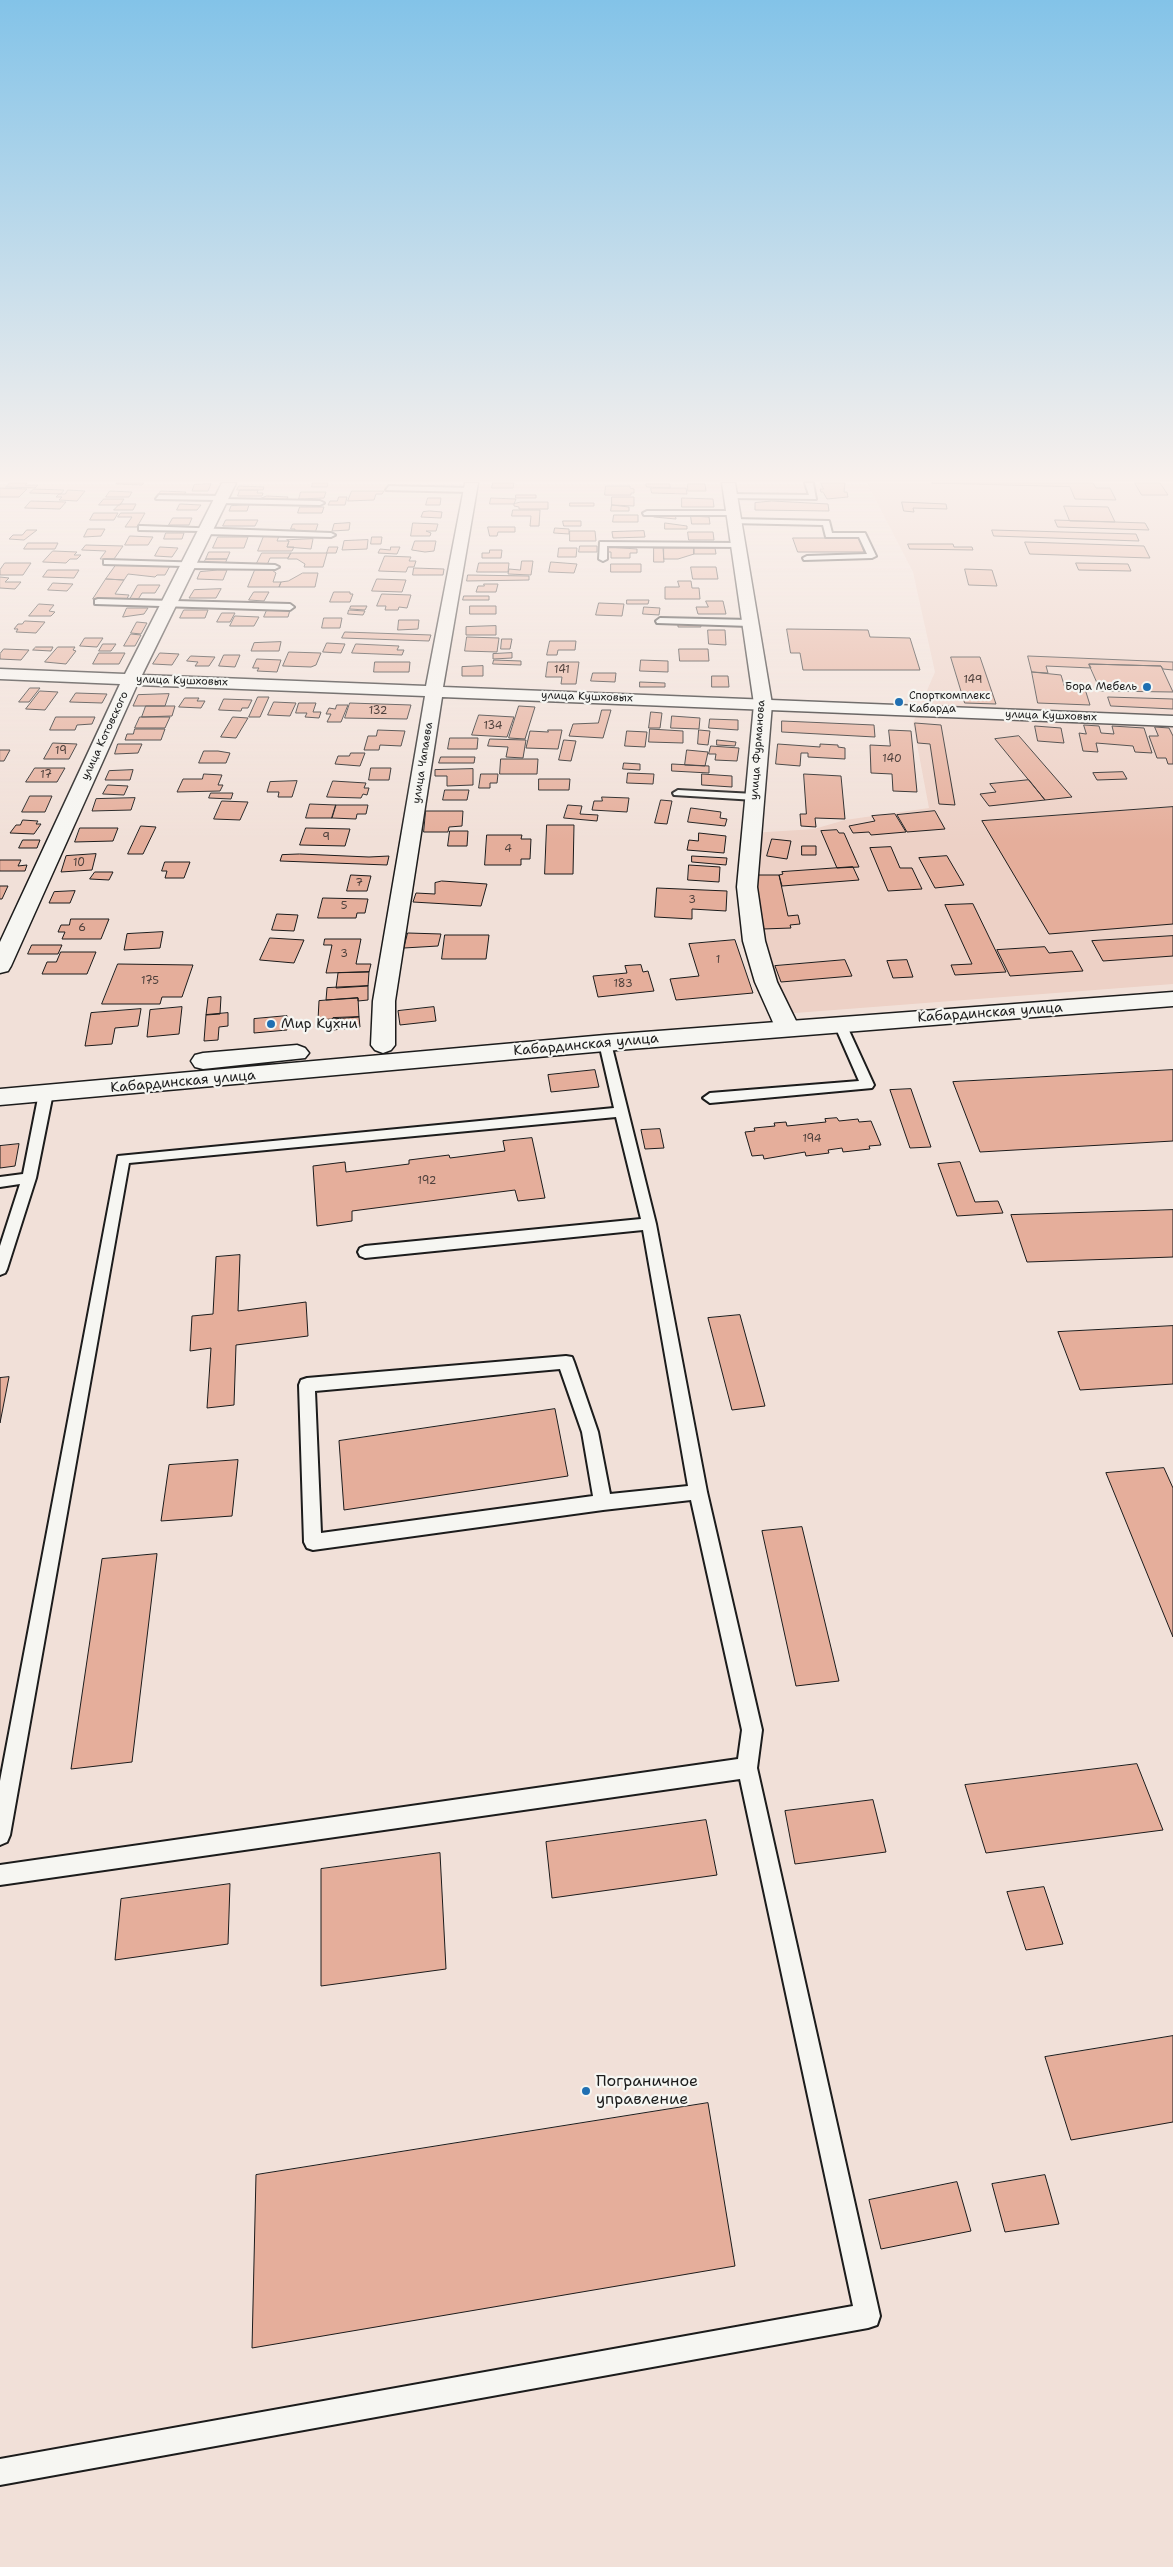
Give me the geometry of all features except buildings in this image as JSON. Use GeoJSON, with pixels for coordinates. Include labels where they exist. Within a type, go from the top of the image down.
{"type":"FeatureCollection","features":[{"type":"Feature","properties":{"kind":"street","name":"улица Чапаева"},"geometry":{"type":"LineString","coordinates":[[383,1045],[384,1001],[450,603]]}},
{"type":"Feature","properties":{"kind":"street","name":"улица Фурманова"},"geometry":{"type":"LineString","coordinates":[[747,603],[763,704],[747,887],[754,941],[766,982],[785,1021]]}},
{"type":"Feature","properties":{"kind":"street","name":"улица Котовского"},"geometry":{"type":"LineString","coordinates":[[0,966],[132,679],[169,604]]}},
{"type":"Feature","properties":{"kind":"street","name":"улица Кушховых"},"geometry":{"type":"LineString","coordinates":[[0,674],[1173,722]]}},
{"type":"Feature","properties":{"kind":"street","name":"Кабардинская улица"},"geometry":{"type":"LineString","coordinates":[[0,1097],[605,1043],[785,1021],[1173,984]]}},
{"type":"Feature","properties":{"kind":"street","name":"Кабардинская улица"},"geometry":{"type":"LineString","coordinates":[[0,1079],[383,1045],[785,1021],[840,1024],[1173,999]]}},
{"type":"Feature","properties":{"kind":"lane"},"geometry":{"type":"LineString","coordinates":[[126,603],[290,607]]}},
{"type":"Feature","properties":{"kind":"lane"},"geometry":{"type":"LineString","coordinates":[[660,621],[750,622]]}},
{"type":"Feature","properties":{"kind":"lane"},"geometry":{"type":"LineString","coordinates":[[678,793],[755,797]]}},
{"type":"Feature","properties":{"kind":"lane"},"geometry":{"type":"LineString","coordinates":[[710,1098],[867,1084],[840,1024]]}},
{"type":"Feature","properties":{"kind":"lane"},"geometry":{"type":"LineString","coordinates":[[0,2472],[868,2316],[747,1768],[752,1730],[698,1492],[649,1224],[605,1043]]}},
{"type":"Feature","properties":{"kind":"lane"},"geometry":{"type":"LineString","coordinates":[[0,1269],[29,1178],[46,1093]]}},
{"type":"Feature","properties":{"kind":"lane"},"geometry":{"type":"LineString","coordinates":[[0,1835],[123,1160],[623,1112]]}},
{"type":"Feature","properties":{"kind":"lane"},"geometry":{"type":"LineString","coordinates":[[0,1182],[29,1178]]}},
{"type":"Feature","properties":{"kind":"lane"},"geometry":{"type":"LineString","coordinates":[[365,1252],[649,1224]]}},
{"type":"Feature","properties":{"kind":"lane"},"geometry":{"type":"LineString","coordinates":[[603,1502],[590,1432],[566,1362],[307,1385],[313,1542],[603,1502],[698,1492]]}},
{"type":"Feature","properties":{"kind":"lane"},"geometry":{"type":"LineString","coordinates":[[0,1875],[747,1768]]}},
{"type":"Feature","properties":{"kind":"shaded area"},"geometry":{"type":"Polygon","coordinates":[[[920,603],[1173,603],[1173,984],[782,1014],[766,982],[751,833],[814,829],[845,820],[929,808],[913,723],[935,672],[920,603]]]}},
{"type":"Feature","properties":{"kind":"place","name":"Бора Мебель"},"geometry":{"type":"Point","coordinates":[1147,687]}},
{"type":"Feature","properties":{"kind":"place","name":"Спорткомплекс Кабарда"},"geometry":{"type":"Point","coordinates":[899,702]}},
{"type":"Feature","properties":{"kind":"place","name":"Мир Кухни"},"geometry":{"type":"Point","coordinates":[271,1024]}},
{"type":"Feature","properties":{"kind":"place","name":"Пограничное управление"},"geometry":{"type":"Point","coordinates":[586,2091]}}]}
